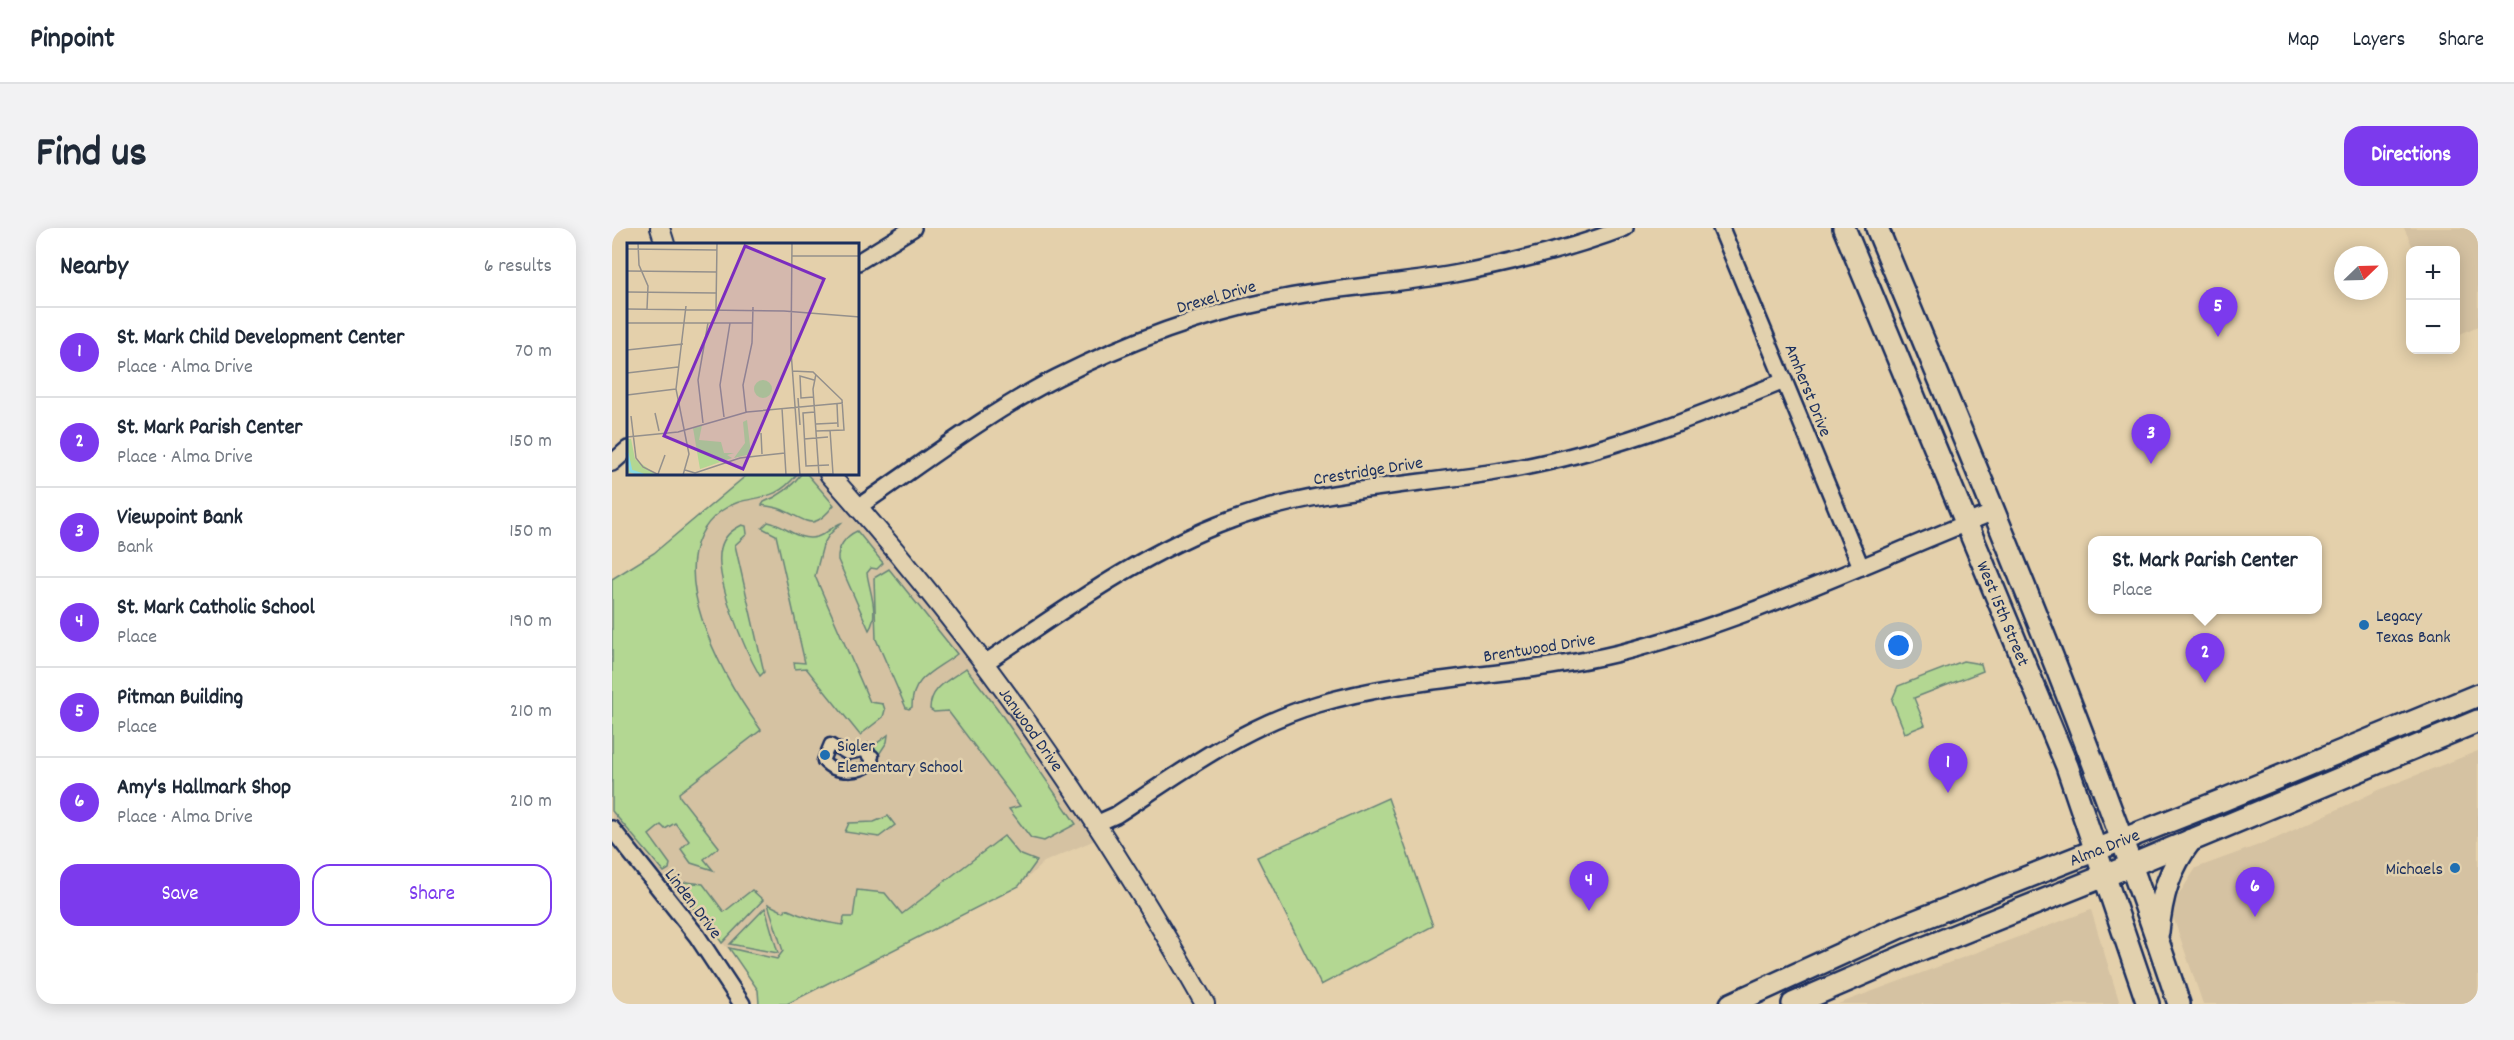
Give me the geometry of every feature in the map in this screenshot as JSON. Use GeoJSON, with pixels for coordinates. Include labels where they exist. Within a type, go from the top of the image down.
{"type":"FeatureCollection","features":[{"type":"Feature","properties":{"kind":"main road","name":"West 15th Street"},"geometry":{"type":"LineString","coordinates":[[1844,228],[2067,766],[2148,1004]]}},
{"type":"Feature","properties":{"kind":"main road","name":"West 15th Street"},"geometry":{"type":"LineString","coordinates":[[1877,228],[1994,512],[2123,839],[2179,1004]]}},
{"type":"Feature","properties":{"kind":"main road","name":"Alma Drive"},"geometry":{"type":"LineString","coordinates":[[1731,1004],[1898,928],[2478,695]]}},
{"type":"Feature","properties":{"kind":"main road","name":"Alma Drive"},"geometry":{"type":"LineString","coordinates":[[1793,1004],[1909,954],[2478,722]]}},
{"type":"Feature","properties":{"kind":"main road"},"geometry":{"type":"LineString","coordinates":[[2327,757],[2337,779]]}},
{"type":"Feature","properties":{"kind":"main road"},"geometry":{"type":"LineString","coordinates":[[2157,939],[2164,886],[2192,840]]}},
{"type":"Feature","properties":{"kind":"main road"},"geometry":{"type":"LineString","coordinates":[[1898,928],[1909,954]]}},
{"type":"Feature","properties":{"kind":"street"},"geometry":{"type":"LineString","coordinates":[[660,228],[665,243]]}},
{"type":"Feature","properties":{"kind":"street"},"geometry":{"type":"LineString","coordinates":[[860,261],[913,228]]}},
{"type":"Feature","properties":{"kind":"street","name":"Drexel Drive"},"geometry":{"type":"LineString","coordinates":[[858,507],[987,419],[1055,379],[1124,346],[1187,323],[1272,300],[1346,287],[1452,274],[1528,259],[1625,228]]}},
{"type":"Feature","properties":{"kind":"street","name":"Amherst Drive"},"geometry":{"type":"LineString","coordinates":[[1721,228],[1861,567]]}},
{"type":"Feature","properties":{"kind":"street","name":"Crestridge Drive"},"geometry":{"type":"LineString","coordinates":[[985,663],[1107,581],[1170,546],[1232,520],[1285,503],[1349,490],[1508,470],[1588,452],[1650,434],[1784,381]]}},
{"type":"Feature","properties":{"kind":"street"},"geometry":{"type":"LineString","coordinates":[[612,463],[627,450]]}},
{"type":"Feature","properties":{"kind":"street","name":"Janwood Drive"},"geometry":{"type":"LineString","coordinates":[[831,476],[915,572],[1038,734],[1098,823],[1157,918],[1205,1004]]}},
{"type":"Feature","properties":{"kind":"street","name":"Brentwood Drive"},"geometry":{"type":"LineString","coordinates":[[1098,823],[1116,815],[1221,747],[1271,721],[1317,704],[1372,690],[1541,669],[1619,653],[1727,621],[1994,512]]}},
{"type":"Feature","properties":{"kind":"street"},"geometry":{"type":"LineString","coordinates":[[830,744],[847,754],[868,750],[867,755],[873,756],[871,761],[873,762],[864,770],[839,770],[828,767],[823,761],[830,744]]}},
{"type":"Feature","properties":{"kind":"street","name":"Linden Drive"},"geometry":{"type":"LineString","coordinates":[[612,829],[696,936],[742,1004]]}},
{"type":"Feature","properties":{"kind":"shaded area"},"geometry":{"type":"Polygon","coordinates":[[[2404,228],[2478,228],[2478,326],[2460,334],[2460,246],[2412,246],[2404,228]]]}},
{"type":"Feature","properties":{"kind":"shaded area","name":"Sigler Elementary School"},"geometry":{"type":"Polygon","coordinates":[[[746,476],[818,476],[897,568],[955,641],[1008,712],[1095,840],[1044,862],[1019,886],[788,1004],[759,1004],[757,989],[735,956],[704,924],[690,917],[612,820],[612,579],[654,553],[746,476]]]}},
{"type":"Feature","properties":{"kind":"shaded area"},"geometry":{"type":"Polygon","coordinates":[[[2478,751],[2478,1004],[2203,1004],[2170,908],[2196,868],[2275,839],[2381,789],[2478,751]]]}},
{"type":"Feature","properties":{"kind":"shaded area"},"geometry":{"type":"Polygon","coordinates":[[[2091,910],[2120,1004],[1838,1004],[2091,910]]]}},
{"type":"Feature","properties":{"kind":"green space"},"geometry":{"type":"Polygon","coordinates":[[[746,476],[795,476],[778,491],[731,505],[721,511],[702,533],[694,559],[695,589],[702,620],[730,682],[761,730],[679,793],[719,847],[704,859],[713,870],[691,863],[681,849],[689,841],[675,823],[665,829],[661,825],[649,835],[670,864],[669,869],[664,872],[612,811],[612,579],[654,553],[746,476]]]}},
{"type":"Feature","properties":{"kind":"green space"},"geometry":{"type":"Polygon","coordinates":[[[799,476],[809,476],[834,505],[821,519],[810,522],[780,509],[762,505],[785,491],[799,476]]]}},
{"type":"Feature","properties":{"kind":"green space"},"geometry":{"type":"Polygon","coordinates":[[[768,522],[797,535],[810,538],[821,536],[841,523],[823,545],[815,576],[870,702],[883,704],[885,710],[883,717],[860,735],[806,668],[795,669],[794,662],[805,663],[776,535],[762,528],[768,522]]]}},
{"type":"Feature","properties":{"kind":"green space"},"geometry":{"type":"Polygon","coordinates":[[[742,525],[746,526],[747,534],[735,545],[764,672],[760,676],[746,649],[732,613],[720,561],[724,540],[742,525]]]}},
{"type":"Feature","properties":{"kind":"green space"},"geometry":{"type":"Polygon","coordinates":[[[857,531],[883,563],[877,569],[871,568],[867,573],[874,609],[874,617],[869,630],[838,560],[843,542],[857,531]]]}},
{"type":"Feature","properties":{"kind":"green space"},"geometry":{"type":"Polygon","coordinates":[[[889,569],[957,654],[921,681],[916,688],[912,707],[909,709],[906,708],[876,639],[874,578],[889,569]]]}},
{"type":"Feature","properties":{"kind":"green space"},"geometry":{"type":"Polygon","coordinates":[[[1963,661],[1981,664],[1983,671],[1914,698],[1925,725],[1905,733],[1892,700],[1898,686],[1963,661]]]}},
{"type":"Feature","properties":{"kind":"green space"},"geometry":{"type":"Polygon","coordinates":[[[966,668],[997,708],[1076,824],[1044,841],[1031,838],[1009,809],[1020,806],[948,711],[934,712],[930,709],[933,695],[937,690],[966,668]]]}},
{"type":"Feature","properties":{"kind":"green space"},"geometry":{"type":"Polygon","coordinates":[[[888,735],[887,742],[874,762],[868,750],[888,735]]]}},
{"type":"Feature","properties":{"kind":"green space"},"geometry":{"type":"Polygon","coordinates":[[[1388,798],[1433,926],[1321,985],[1257,857],[1388,798]]]}},
{"type":"Feature","properties":{"kind":"green space"},"geometry":{"type":"Polygon","coordinates":[[[888,816],[895,825],[879,837],[845,832],[849,823],[874,822],[888,816]]]}},
{"type":"Feature","properties":{"kind":"green space"},"geometry":{"type":"Polygon","coordinates":[[[1004,836],[1019,854],[1037,861],[1019,886],[787,1004],[759,1004],[758,990],[729,948],[777,959],[783,951],[768,904],[784,912],[786,909],[813,919],[843,925],[844,917],[853,917],[857,890],[885,893],[902,914],[1004,836]]]}},
{"type":"Feature","properties":{"kind":"green space"},"geometry":{"type":"Polygon","coordinates":[[[686,882],[703,884],[724,912],[752,890],[763,900],[722,943],[678,888],[686,882]]]}},
{"type":"Feature","properties":{"kind":"green space"},"geometry":{"type":"Polygon","coordinates":[[[765,908],[778,953],[730,944],[765,908]]]}},
{"type":"Feature","properties":{"kind":"place","name":"Pitman Building"},"geometry":{"type":"Point","coordinates":[2218,337]}},
{"type":"Feature","properties":{"kind":"place","name":"Viewpoint Bank"},"geometry":{"type":"Point","coordinates":[2151,464]}},
{"type":"Feature","properties":{"kind":"place","name":"Legacy Texas Bank"},"geometry":{"type":"Point","coordinates":[2364,625]}},
{"type":"Feature","properties":{"kind":"place","name":"St. Mark Parish Center"},"geometry":{"type":"Point","coordinates":[2205,683]}},
{"type":"Feature","properties":{"kind":"place","name":"Sigler Elementary School"},"geometry":{"type":"Point","coordinates":[825,755]}},
{"type":"Feature","properties":{"kind":"place","name":"St. Mark Child Development Center"},"geometry":{"type":"Point","coordinates":[1948,793]}},
{"type":"Feature","properties":{"kind":"place","name":"Michaels"},"geometry":{"type":"Point","coordinates":[2455,868]}},
{"type":"Feature","properties":{"kind":"place","name":"St. Mark Catholic School"},"geometry":{"type":"Point","coordinates":[1589,911]}},
{"type":"Feature","properties":{"kind":"place","name":"Amy's Hallmark Shop"},"geometry":{"type":"Point","coordinates":[2255,917]}}]}
